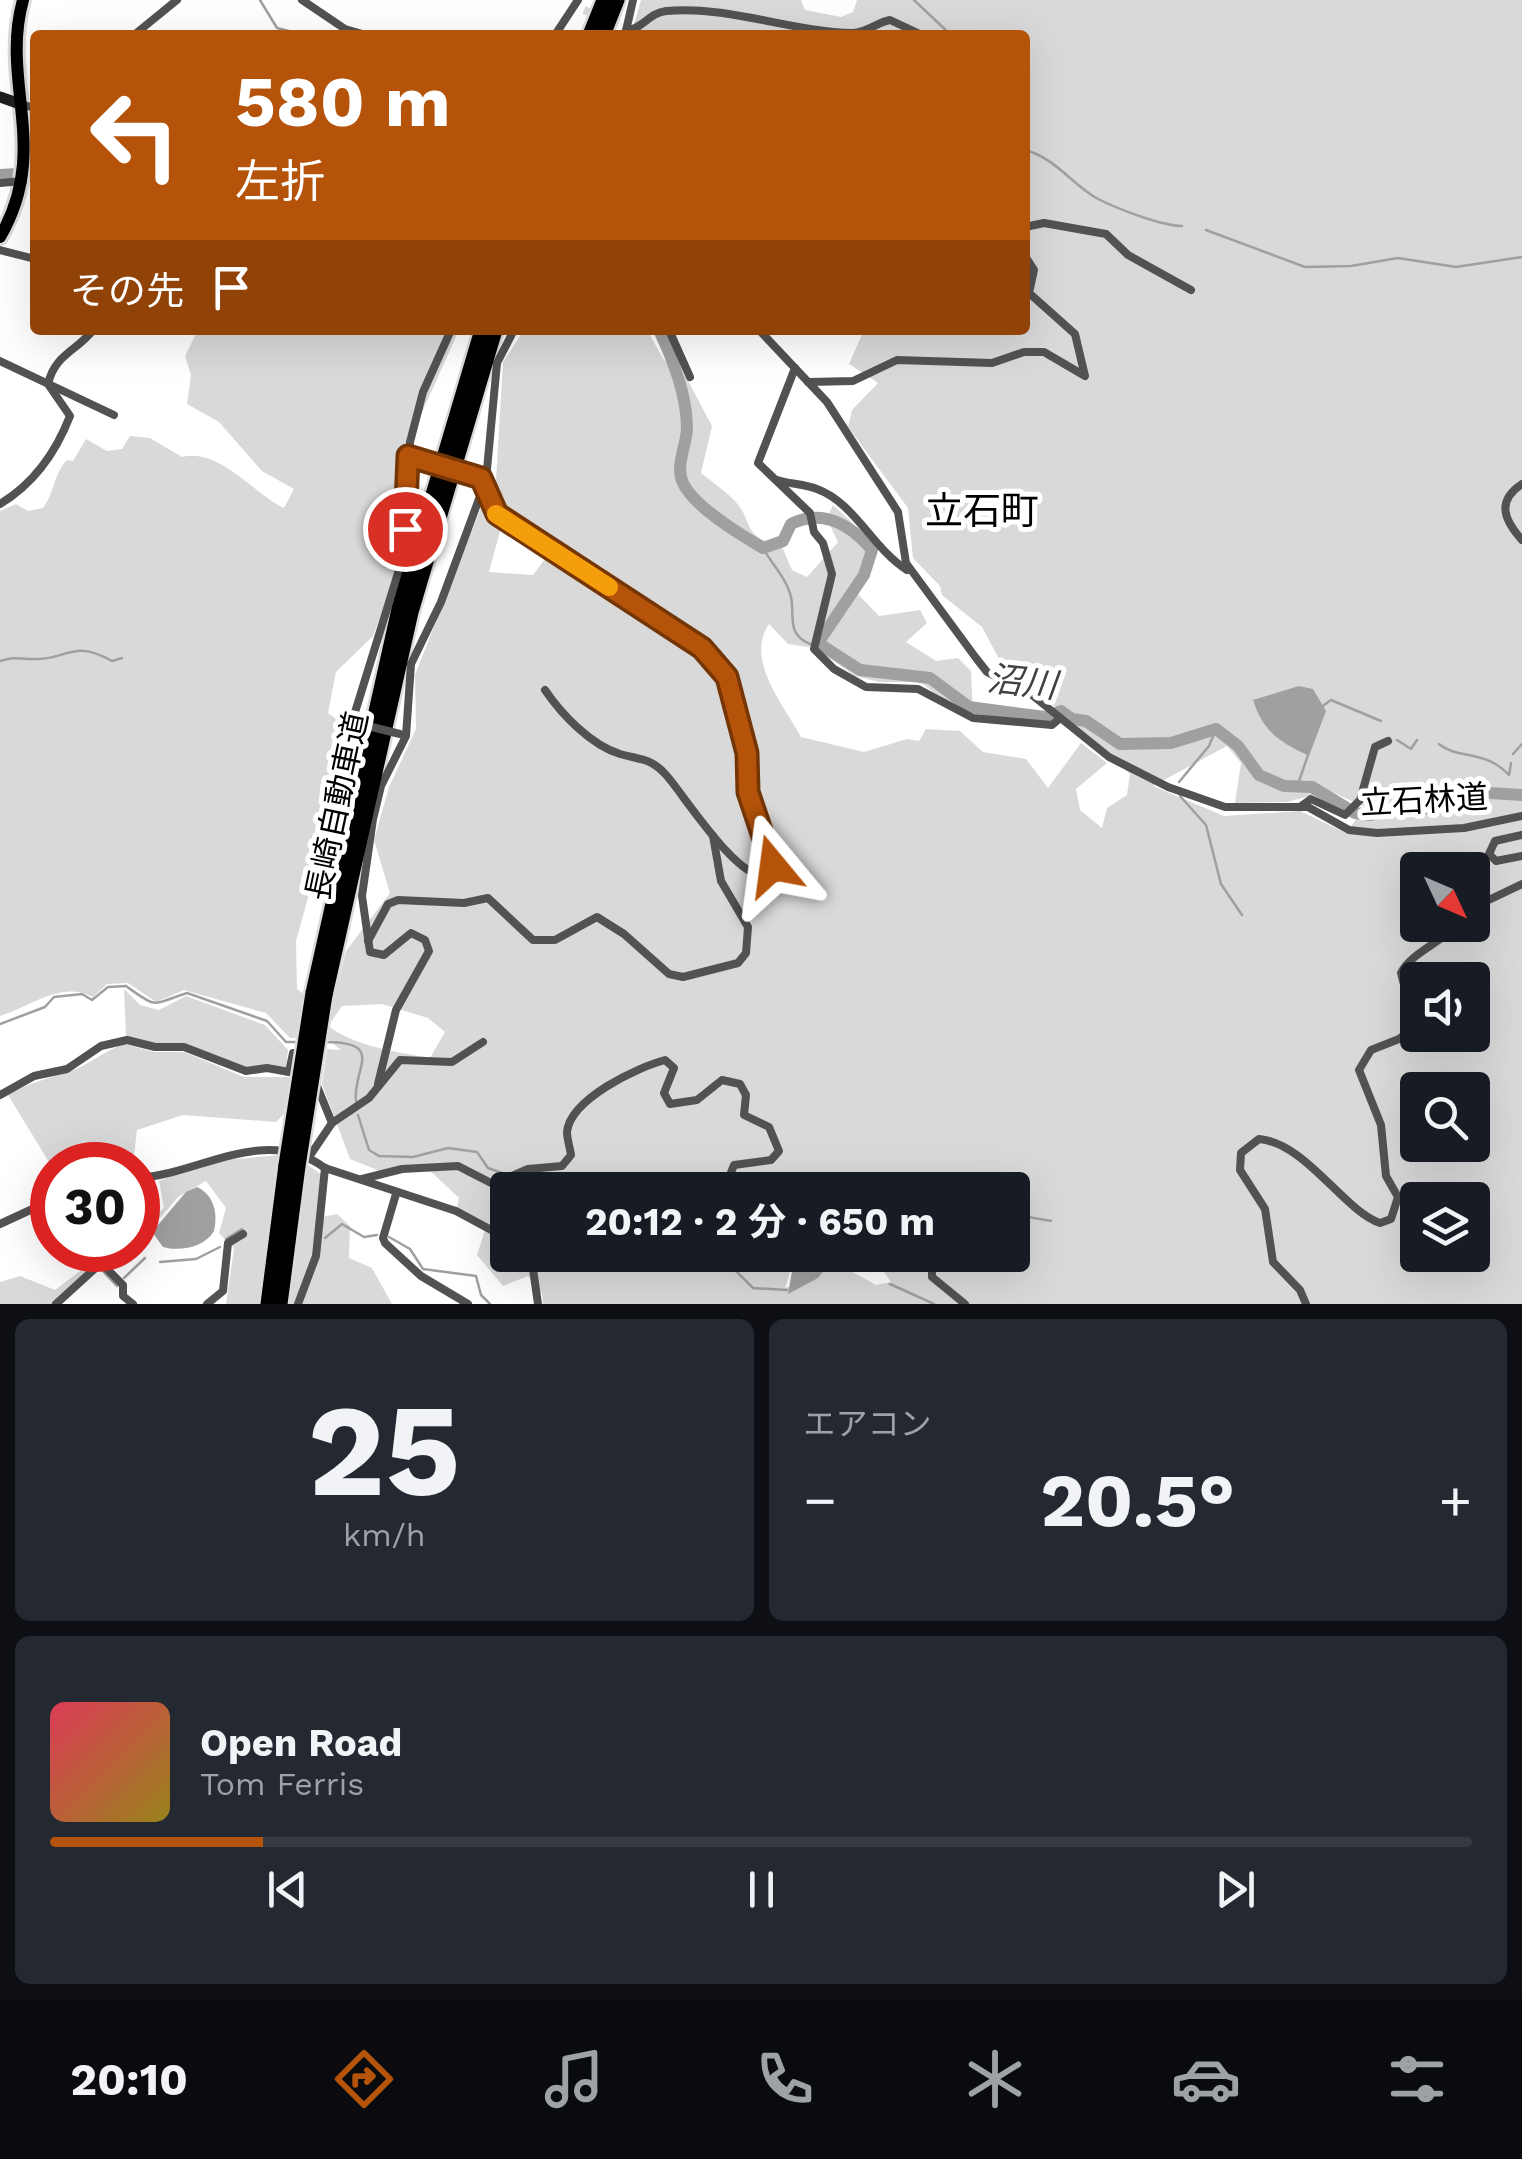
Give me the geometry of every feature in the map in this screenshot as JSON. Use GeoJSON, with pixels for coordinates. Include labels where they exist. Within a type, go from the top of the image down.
{"type":"FeatureCollection","features":[{"type":"Feature","properties":{"kind":"highway"},"geometry":{"type":"LineString","coordinates":[[592,30],[604,0]]}},
{"type":"Feature","properties":{"kind":"highway"},"geometry":{"type":"LineString","coordinates":[[605,30],[617,0]]}},
{"type":"Feature","properties":{"kind":"highway","name":"長崎自動車道"},"geometry":{"type":"LineString","coordinates":[[280,1304],[319,994],[399,609],[481,335]]}},
{"type":"Feature","properties":{"kind":"highway","name":"長崎自動車道"},"geometry":{"type":"LineString","coordinates":[[319,994],[402,647],[494,335]]}},
{"type":"Feature","properties":{"kind":"highway","name":"長崎自動車道"},"geometry":{"type":"LineString","coordinates":[[268,1304],[298,1163]]}},
{"type":"Feature","properties":{"kind":"main road"},"geometry":{"type":"LineString","coordinates":[[23,0],[15,45],[30,102]]}},
{"type":"Feature","properties":{"kind":"main road"},"geometry":{"type":"LineString","coordinates":[[0,238],[20,200],[30,116]]}},
{"type":"Feature","properties":{"kind":"street"},"geometry":{"type":"LineString","coordinates":[[140,30],[177,0]]}},
{"type":"Feature","properties":{"kind":"street"},"geometry":{"type":"LineString","coordinates":[[302,0],[349,30]]}},
{"type":"Feature","properties":{"kind":"street"},"geometry":{"type":"LineString","coordinates":[[633,0],[624,29],[640,29],[657,12],[669,10],[714,12],[835,30]]}},
{"type":"Feature","properties":{"kind":"street"},"geometry":{"type":"LineString","coordinates":[[559,30],[579,5]]}},
{"type":"Feature","properties":{"kind":"street"},"geometry":{"type":"LineString","coordinates":[[863,30],[890,20],[911,30]]}},
{"type":"Feature","properties":{"kind":"street"},"geometry":{"type":"LineString","coordinates":[[0,97],[30,106]]}},
{"type":"Feature","properties":{"kind":"street"},"geometry":{"type":"LineString","coordinates":[[0,182],[23,182]]}},
{"type":"Feature","properties":{"kind":"street"},"geometry":{"type":"LineString","coordinates":[[1030,226],[1044,223],[1106,234],[1128,255],[1191,290]]}},
{"type":"Feature","properties":{"kind":"street"},"geometry":{"type":"LineString","coordinates":[[0,250],[30,258]]}},
{"type":"Feature","properties":{"kind":"street"},"geometry":{"type":"LineString","coordinates":[[1030,264],[1034,270],[1030,288]]}},
{"type":"Feature","properties":{"kind":"street"},"geometry":{"type":"LineString","coordinates":[[808,382],[853,380],[897,360],[992,364],[1024,352],[1044,352],[1085,376],[1079,340],[1030,294]]}},
{"type":"Feature","properties":{"kind":"street"},"geometry":{"type":"LineString","coordinates":[[48,384],[59,358],[87,335]]}},
{"type":"Feature","properties":{"kind":"street"},"geometry":{"type":"LineString","coordinates":[[403,735],[352,722],[404,557],[412,457],[423,392],[448,335]]}},
{"type":"Feature","properties":{"kind":"street"},"geometry":{"type":"LineString","coordinates":[[378,1084],[396,1010],[429,951],[425,940],[416,934],[404,936],[384,956],[370,952],[362,896],[365,857],[381,786],[403,735],[411,664],[441,602],[483,482],[496,363],[511,335]]}},
{"type":"Feature","properties":{"kind":"street"},"geometry":{"type":"LineString","coordinates":[[671,335],[690,377]]}},
{"type":"Feature","properties":{"kind":"street"},"geometry":{"type":"LineString","coordinates":[[764,335],[827,402],[898,512],[902,555],[912,572]]}},
{"type":"Feature","properties":{"kind":"street"},"geometry":{"type":"LineString","coordinates":[[0,362],[114,415]]}},
{"type":"Feature","properties":{"kind":"street"},"geometry":{"type":"LineString","coordinates":[[794,368],[758,463],[811,517],[832,574],[814,649],[834,669],[866,687],[918,689],[973,718],[1052,725],[1059,718]]}},
{"type":"Feature","properties":{"kind":"street"},"geometry":{"type":"LineString","coordinates":[[0,504],[16,494],[57,452],[70,416],[48,384]]}},
{"type":"Feature","properties":{"kind":"street"},"geometry":{"type":"LineString","coordinates":[[412,457],[483,482],[497,514],[680,631],[727,677],[747,753],[748,792],[773,858],[770,872],[765,878],[752,874],[713,836],[650,760],[619,754],[594,740],[545,690]]}},
{"type":"Feature","properties":{"kind":"street"},"geometry":{"type":"LineString","coordinates":[[777,480],[822,491],[850,511],[888,556],[912,572]]}},
{"type":"Feature","properties":{"kind":"street"},"geometry":{"type":"LineString","coordinates":[[1522,484],[1510,494],[1504,508],[1506,519],[1522,540]]}},
{"type":"Feature","properties":{"kind":"street","name":"立石林道"},"geometry":{"type":"LineString","coordinates":[[912,572],[987,672],[1048,709],[1108,757],[1168,787],[1242,810],[1316,809],[1349,830],[1377,834],[1464,828],[1522,816]]}},
{"type":"Feature","properties":{"kind":"street"},"geometry":{"type":"LineString","coordinates":[[1300,807],[1311,799],[1344,816],[1357,805],[1375,747],[1388,740]]}},
{"type":"Feature","properties":{"kind":"street","name":"立石林道"},"geometry":{"type":"LineString","coordinates":[[1522,835],[1495,841],[1489,854],[1496,861],[1522,856]]}},
{"type":"Feature","properties":{"kind":"street"},"geometry":{"type":"LineString","coordinates":[[368,941],[388,904],[398,900],[464,903],[488,898],[533,940],[555,940],[597,917],[624,934],[669,974],[683,977],[738,963],[746,953],[748,928],[721,881],[713,836]]}},
{"type":"Feature","properties":{"kind":"street"},"geometry":{"type":"LineString","coordinates":[[1490,896],[1522,884]]}},
{"type":"Feature","properties":{"kind":"street"},"geometry":{"type":"LineString","coordinates":[[1306,1304],[1300,1290],[1273,1262],[1265,1209],[1240,1170],[1242,1153],[1259,1139],[1275,1142],[1320,1173],[1368,1218],[1380,1223],[1391,1219],[1398,1197],[1386,1176],[1380,1125],[1360,1076],[1360,1064],[1371,1050],[1399,1039],[1411,1029],[1412,1016],[1402,973],[1412,958],[1441,942]]}},
{"type":"Feature","properties":{"kind":"street"},"geometry":{"type":"LineString","coordinates":[[0,1095],[34,1076],[67,1069],[112,1042],[184,1047],[246,1072],[267,1068],[289,1072],[293,1053],[320,1056],[315,1082],[332,1123]]}},
{"type":"Feature","properties":{"kind":"street"},"geometry":{"type":"LineString","coordinates":[[298,1163],[332,1123],[365,1102],[400,1060],[452,1062],[483,1042]]}},
{"type":"Feature","properties":{"kind":"street"},"geometry":{"type":"LineString","coordinates":[[521,1172],[562,1166],[571,1155],[567,1132],[570,1122],[596,1092],[665,1060],[674,1068],[664,1093],[670,1104],[697,1100],[722,1080],[740,1084],[746,1095],[744,1115],[768,1127],[779,1151],[771,1160],[734,1166],[731,1172]]}},
{"type":"Feature","properties":{"kind":"street"},"geometry":{"type":"LineString","coordinates":[[160,1172],[225,1153],[281,1151],[298,1163],[362,1179],[396,1194],[456,1211],[490,1229]]}},
{"type":"Feature","properties":{"kind":"street"},"geometry":{"type":"LineString","coordinates":[[362,1179],[402,1169],[458,1166],[469,1168],[482,1182],[490,1181]]}},
{"type":"Feature","properties":{"kind":"street"},"geometry":{"type":"LineString","coordinates":[[298,1304],[319,1242],[325,1168]]}},
{"type":"Feature","properties":{"kind":"street"},"geometry":{"type":"LineString","coordinates":[[396,1194],[382,1238],[385,1244],[421,1276],[468,1304]]}},
{"type":"Feature","properties":{"kind":"street"},"geometry":{"type":"LineString","coordinates":[[0,1224],[30,1210]]}},
{"type":"Feature","properties":{"kind":"street"},"geometry":{"type":"LineString","coordinates":[[207,1304],[223,1291],[228,1242],[242,1234]]}},
{"type":"Feature","properties":{"kind":"street"},"geometry":{"type":"LineString","coordinates":[[308,1242],[319,1242]]}},
{"type":"Feature","properties":{"kind":"street"},"geometry":{"type":"LineString","coordinates":[[56,1304],[101,1263],[123,1285],[123,1296],[132,1304]]}},
{"type":"Feature","properties":{"kind":"street"},"geometry":{"type":"LineString","coordinates":[[533,1272],[538,1304]]}},
{"type":"Feature","properties":{"kind":"street"},"geometry":{"type":"LineString","coordinates":[[932,1272],[932,1277],[964,1304]]}},
{"type":"Feature","properties":{"kind":"shaded area"},"geometry":{"type":"Polygon","coordinates":[[[641,0],[801,0],[805,10],[841,17],[853,12],[857,0],[1522,0],[1522,1304],[543,1304],[542,1294],[528,1276],[503,1286],[491,1272],[790,1272],[785,1288],[818,1278],[823,1272],[853,1272],[876,1285],[891,1282],[884,1272],[1030,1272],[1030,1172],[490,1172],[490,1270],[477,1255],[485,1230],[456,1213],[459,1198],[425,1166],[380,1171],[350,1159],[322,1084],[327,1049],[341,1050],[325,1037],[290,1038],[266,1013],[184,990],[156,1002],[128,983],[107,984],[93,997],[57,993],[0,1016],[0,511],[16,504],[28,511],[43,508],[62,466],[67,460],[73,461],[86,439],[107,451],[122,449],[130,436],[150,438],[182,457],[196,456],[222,465],[284,508],[294,489],[262,471],[219,422],[187,404],[191,375],[185,356],[196,335],[457,335],[407,446],[396,574],[373,636],[336,672],[328,713],[354,732],[296,941],[297,989],[317,1004],[336,990],[346,951],[390,893],[374,840],[389,787],[416,729],[415,675],[484,500],[496,480],[503,362],[521,335],[650,335],[664,360],[686,377],[712,426],[701,473],[740,507],[753,533],[782,547],[792,570],[807,577],[838,542],[827,519],[833,505],[875,544],[851,587],[879,616],[920,610],[927,623],[906,642],[936,661],[958,658],[971,671],[973,711],[942,700],[921,682],[879,682],[855,676],[815,648],[788,644],[769,624],[761,652],[764,667],[801,737],[864,752],[907,739],[919,741],[926,729],[960,731],[983,752],[1026,759],[1048,788],[1081,743],[1107,763],[1076,789],[1080,810],[1102,828],[1107,808],[1127,795],[1130,774],[1054,706],[1007,674],[982,627],[942,595],[940,586],[913,558],[908,508],[848,427],[852,410],[878,383],[849,364],[862,335],[1030,335],[1030,30],[632,30],[641,0]],[[505,513],[489,572],[533,575],[555,545],[505,513]],[[1227,746],[1153,786],[1224,816],[1300,811],[1346,833],[1365,807],[1306,780],[1314,795],[1287,802],[1235,803],[1241,763],[1227,746]],[[382,1004],[342,1006],[328,1026],[363,1043],[430,1058],[445,1032],[428,1018],[382,1004]]]}},
{"type":"Feature","properties":{"kind":"shaded area"},"geometry":{"type":"Polygon","coordinates":[[[1299,686],[1313,689],[1326,711],[1309,756],[1274,735],[1253,700],[1299,686]]]}},
{"type":"Feature","properties":{"kind":"shaded area"},"geometry":{"type":"Polygon","coordinates":[[[124,989],[140,1005],[159,1010],[186,996],[265,1025],[288,1050],[286,1068],[269,1064],[246,1068],[184,1043],[151,1045],[126,1036],[124,989]]]}},
{"type":"Feature","properties":{"kind":"shaded area"},"geometry":{"type":"Polygon","coordinates":[[[125,1044],[153,1052],[184,1052],[244,1077],[290,1077],[284,1114],[276,1122],[183,1115],[137,1130],[136,1142],[37,1142],[8,1095],[75,1070],[125,1044]]]}},
{"type":"Feature","properties":{"kind":"shaded area"},"geometry":{"type":"Polygon","coordinates":[[[226,1154],[236,1159],[279,1155],[259,1304],[226,1304],[234,1248],[219,1233],[226,1208],[206,1181],[178,1197],[160,1218],[164,1208],[160,1181],[226,1154]]]}},
{"type":"Feature","properties":{"kind":"shaded area"},"geometry":{"type":"Polygon","coordinates":[[[305,1163],[322,1175],[317,1218],[337,1214],[350,1226],[349,1258],[372,1268],[392,1304],[287,1304],[305,1163]]]}},
{"type":"Feature","properties":{"kind":"shaded area"},"geometry":{"type":"Polygon","coordinates":[[[197,1187],[207,1195],[213,1205],[214,1231],[192,1247],[163,1247],[160,1223],[186,1192],[197,1187]]]}},
{"type":"Feature","properties":{"kind":"shaded area"},"geometry":{"type":"Polygon","coordinates":[[[79,1272],[86,1272],[53,1304],[0,1304],[0,1282],[20,1276],[55,1290],[79,1272]]]}},
{"type":"Feature","properties":{"kind":"shaded area"},"geometry":{"type":"Polygon","coordinates":[[[792,1272],[823,1272],[818,1278],[788,1294],[792,1272]]]}},
{"type":"Feature","properties":{"kind":"waterway"},"geometry":{"type":"LineString","coordinates":[[260,0],[277,28],[285,30]]}},
{"type":"Feature","properties":{"kind":"waterway"},"geometry":{"type":"LineString","coordinates":[[914,0],[946,30]]}},
{"type":"Feature","properties":{"kind":"waterway"},"geometry":{"type":"LineString","coordinates":[[1030,152],[1055,165],[1098,199],[1152,220],[1182,226]]}},
{"type":"Feature","properties":{"kind":"waterway","name":"沼川"},"geometry":{"type":"LineString","coordinates":[[0,175],[30,173]]}},
{"type":"Feature","properties":{"kind":"waterway"},"geometry":{"type":"LineString","coordinates":[[1206,230],[1305,267],[1351,266],[1398,258],[1456,267],[1522,257]]}},
{"type":"Feature","properties":{"kind":"waterway","name":"沼川"},"geometry":{"type":"LineString","coordinates":[[661,335],[685,403],[687,429],[681,477],[697,501],[763,548],[783,541],[791,524],[814,518],[846,527],[872,550],[864,575],[818,643],[860,670],[930,678],[969,707],[1045,717],[1061,711],[1072,719],[1086,721],[1120,744],[1171,743],[1216,729],[1238,746],[1259,775],[1284,786],[1312,787],[1355,813],[1371,815],[1398,806],[1425,809],[1474,792],[1522,795]]}},
{"type":"Feature","properties":{"kind":"waterway"},"geometry":{"type":"LineString","coordinates":[[763,548],[789,590],[794,630],[810,644]]}},
{"type":"Feature","properties":{"kind":"waterway"},"geometry":{"type":"LineString","coordinates":[[0,661],[44,659],[78,651],[112,661],[122,658]]}},
{"type":"Feature","properties":{"kind":"waterway"},"geometry":{"type":"LineString","coordinates":[[1320,708],[1331,700],[1381,721]]}},
{"type":"Feature","properties":{"kind":"waterway"},"geometry":{"type":"LineString","coordinates":[[1179,782],[1209,746],[1216,729]]}},
{"type":"Feature","properties":{"kind":"waterway"},"geometry":{"type":"LineString","coordinates":[[1397,740],[1411,749],[1417,740]]}},
{"type":"Feature","properties":{"kind":"waterway"},"geometry":{"type":"LineString","coordinates":[[1439,744],[1491,761],[1509,775],[1511,763]]}},
{"type":"Feature","properties":{"kind":"waterway"},"geometry":{"type":"LineString","coordinates":[[1513,754],[1522,744]]}},
{"type":"Feature","properties":{"kind":"waterway"},"geometry":{"type":"LineString","coordinates":[[1298,784],[1308,755]]}},
{"type":"Feature","properties":{"kind":"waterway"},"geometry":{"type":"LineString","coordinates":[[1180,796],[1206,825],[1221,884],[1242,915]]}},
{"type":"Feature","properties":{"kind":"waterway"},"geometry":{"type":"LineString","coordinates":[[0,1024],[45,1007],[54,997],[82,994],[92,1000],[108,987],[126,986],[155,1003],[187,993],[267,1021],[286,1042],[299,1042]]}},
{"type":"Feature","properties":{"kind":"waterway"},"geometry":{"type":"LineString","coordinates":[[322,1042],[355,1046],[361,1052],[356,1101]]}},
{"type":"Feature","properties":{"kind":"waterway"},"geometry":{"type":"LineString","coordinates":[[358,1115],[369,1150],[379,1156],[413,1157],[448,1148],[477,1152],[488,1168],[499,1172]]}},
{"type":"Feature","properties":{"kind":"waterway"},"geometry":{"type":"LineString","coordinates":[[1030,1217],[1051,1221]]}},
{"type":"Feature","properties":{"kind":"waterway"},"geometry":{"type":"LineString","coordinates":[[325,1238],[342,1224],[364,1237],[377,1235]]}},
{"type":"Feature","properties":{"kind":"waterway"},"geometry":{"type":"LineString","coordinates":[[226,1239],[242,1229]]}},
{"type":"Feature","properties":{"kind":"waterway"},"geometry":{"type":"LineString","coordinates":[[389,1237],[410,1249],[423,1269],[476,1276],[481,1295],[490,1304]]}},
{"type":"Feature","properties":{"kind":"waterway"},"geometry":{"type":"LineString","coordinates":[[160,1262],[196,1259],[220,1247]]}},
{"type":"Feature","properties":{"kind":"waterway"},"geometry":{"type":"LineString","coordinates":[[104,1272],[117,1286]]}},
{"type":"Feature","properties":{"kind":"waterway"},"geometry":{"type":"LineString","coordinates":[[124,1278],[130,1272]]}},
{"type":"Feature","properties":{"kind":"waterway"},"geometry":{"type":"LineString","coordinates":[[737,1272],[753,1288],[787,1290]]}},
{"type":"Feature","properties":{"kind":"waterway"},"geometry":{"type":"LineString","coordinates":[[890,1284],[934,1304]]}},
{"type":"Feature","properties":{"kind":"tunnel"},"geometry":{"type":"LineString","coordinates":[[584,10],[618,24]]}},
{"type":"Feature","properties":{"kind":"tunnel"},"geometry":{"type":"LineString","coordinates":[[243,1234],[308,1242]]}},
{"type":"Feature","properties":{"kind":"slow traffic"},"geometry":{"type":"LineString","coordinates":[[496,514],[609,587]]}},
{"type":"Feature","properties":{"kind":"district","name":"立石町"},"geometry":{"type":"Point","coordinates":[982,511]}},
{"type":"Feature","properties":{"kind":"route"},"geometry":{"type":"LineString","coordinates":[[405,529],[408,456],[486,480],[483,486],[497,514],[702,648],[727,677],[747,753],[750,802],[770,847],[773,866]]}}]}
